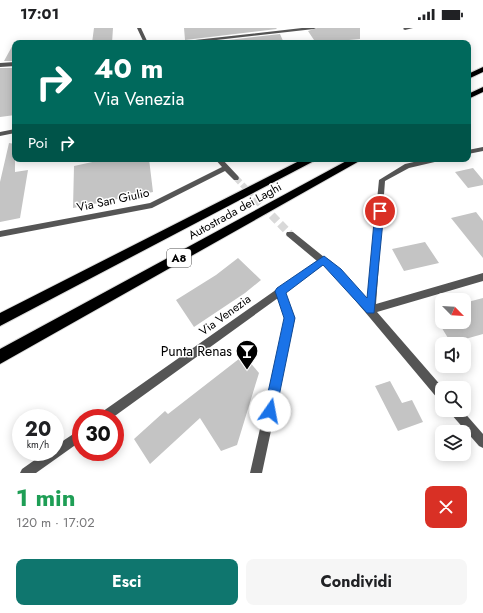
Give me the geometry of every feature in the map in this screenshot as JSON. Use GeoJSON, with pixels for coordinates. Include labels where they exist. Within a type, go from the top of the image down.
{"type":"FeatureCollection","features":[{"type":"Feature","properties":{"kind":"highway"},"geometry":{"type":"LineString","coordinates":[[471,75],[483,69]]}},
{"type":"Feature","properties":{"kind":"highway"},"geometry":{"type":"LineString","coordinates":[[471,95],[483,89]]}},
{"type":"Feature","properties":{"kind":"highway","name":"Autostrada dei Laghi"},"geometry":{"type":"LineString","coordinates":[[0,320],[305,162]]}},
{"type":"Feature","properties":{"kind":"highway","name":"Autostrada dei Laghi"},"geometry":{"type":"LineString","coordinates":[[0,357],[353,162]]}},
{"type":"Feature","properties":{"kind":"street"},"geometry":{"type":"LineString","coordinates":[[139,28],[145,40]]}},
{"type":"Feature","properties":{"kind":"street"},"geometry":{"type":"LineString","coordinates":[[204,40],[314,28]]}},
{"type":"Feature","properties":{"kind":"street"},"geometry":{"type":"LineString","coordinates":[[405,29],[411,28]]}},
{"type":"Feature","properties":{"kind":"street"},"geometry":{"type":"LineString","coordinates":[[0,65],[12,64]]}},
{"type":"Feature","properties":{"kind":"street"},"geometry":{"type":"LineString","coordinates":[[0,134],[12,132]]}},
{"type":"Feature","properties":{"kind":"street"},"geometry":{"type":"LineString","coordinates":[[471,151],[483,149]]}},
{"type":"Feature","properties":{"kind":"street"},"geometry":{"type":"LineString","coordinates":[[220,162],[236,178]]}},
{"type":"Feature","properties":{"kind":"street"},"geometry":{"type":"LineString","coordinates":[[371,310],[382,180],[407,166],[424,162]]}},
{"type":"Feature","properties":{"kind":"street","name":"Via San Giulio"},"geometry":{"type":"LineString","coordinates":[[0,234],[152,204],[225,168]]}},
{"type":"Feature","properties":{"kind":"street"},"geometry":{"type":"LineString","coordinates":[[290,234],[337,272],[435,387]]}},
{"type":"Feature","properties":{"kind":"street","name":"Via Venezia"},"geometry":{"type":"LineString","coordinates":[[116,409],[324,260]]}},
{"type":"Feature","properties":{"kind":"street"},"geometry":{"type":"LineString","coordinates":[[371,310],[483,277]]}},
{"type":"Feature","properties":{"kind":"street"},"geometry":{"type":"LineString","coordinates":[[256,473],[290,318],[280,291]]}},
{"type":"Feature","properties":{"kind":"street"},"geometry":{"type":"LineString","coordinates":[[461,417],[483,442]]}},
{"type":"Feature","properties":{"kind":"street"},"geometry":{"type":"LineString","coordinates":[[26,473],[72,440]]}},
{"type":"Feature","properties":{"kind":"building"},"geometry":{"type":"Polygon","coordinates":[[[94,28],[113,28],[112,40],[92,40],[94,28]]]}},
{"type":"Feature","properties":{"kind":"building"},"geometry":{"type":"Polygon","coordinates":[[[184,28],[276,28],[277,29],[185,40],[184,28]]]}},
{"type":"Feature","properties":{"kind":"building"},"geometry":{"type":"Polygon","coordinates":[[[317,28],[360,28],[360,39],[314,40],[308,31],[317,28]]]}},
{"type":"Feature","properties":{"kind":"building"},"geometry":{"type":"Polygon","coordinates":[[[280,34],[283,40],[229,40],[280,34]]]}},
{"type":"Feature","properties":{"kind":"building"},"geometry":{"type":"Polygon","coordinates":[[[12,46],[12,61],[4,61],[12,46]]]}},
{"type":"Feature","properties":{"kind":"building"},"geometry":{"type":"Polygon","coordinates":[[[0,68],[12,68],[12,115],[0,117],[0,68]]]}},
{"type":"Feature","properties":{"kind":"building"},"geometry":{"type":"Polygon","coordinates":[[[9,143],[12,144],[12,162],[15,162],[15,172],[28,170],[20,218],[0,222],[0,182],[9,143]]]}},
{"type":"Feature","properties":{"kind":"building"},"geometry":{"type":"Polygon","coordinates":[[[92,162],[149,162],[153,192],[73,208],[74,166],[92,162]]]}},
{"type":"Feature","properties":{"kind":"building"},"geometry":{"type":"Polygon","coordinates":[[[473,168],[483,180],[483,185],[468,188],[455,172],[473,168]]]}},
{"type":"Feature","properties":{"kind":"building"},"geometry":{"type":"Polygon","coordinates":[[[476,212],[483,221],[483,258],[451,218],[476,212]]]}},
{"type":"Feature","properties":{"kind":"building"},"geometry":{"type":"Polygon","coordinates":[[[425,242],[439,263],[404,271],[392,249],[425,242]]]}},
{"type":"Feature","properties":{"kind":"building"},"geometry":{"type":"Polygon","coordinates":[[[238,258],[261,280],[245,293],[194,327],[176,300],[216,275],[238,258]]]}},
{"type":"Feature","properties":{"kind":"building"},"geometry":{"type":"Polygon","coordinates":[[[483,298],[483,334],[471,337],[447,337],[442,329],[471,329],[471,301],[483,298]]]}},
{"type":"Feature","properties":{"kind":"building"},"geometry":{"type":"Polygon","coordinates":[[[244,355],[259,373],[237,445],[221,451],[200,418],[150,464],[134,439],[165,411],[168,414],[244,355]]]}},
{"type":"Feature","properties":{"kind":"building"},"geometry":{"type":"Polygon","coordinates":[[[390,381],[402,403],[412,400],[423,422],[398,431],[375,386],[390,381]]]}},
{"type":"Feature","properties":{"kind":"tunnel"},"geometry":{"type":"LineString","coordinates":[[236,178],[256,199]]}},
{"type":"Feature","properties":{"kind":"tunnel"},"geometry":{"type":"LineString","coordinates":[[255,198],[290,234]]}},
{"type":"Feature","properties":{"kind":"place","name":"Punta Renas"},"geometry":{"type":"Point","coordinates":[247,370]}},
{"type":"Feature","properties":{"kind":"route"},"geometry":{"type":"LineString","coordinates":[[270,411],[290,318],[280,291],[324,260],[337,272],[371,310],[380,211]]}}]}
